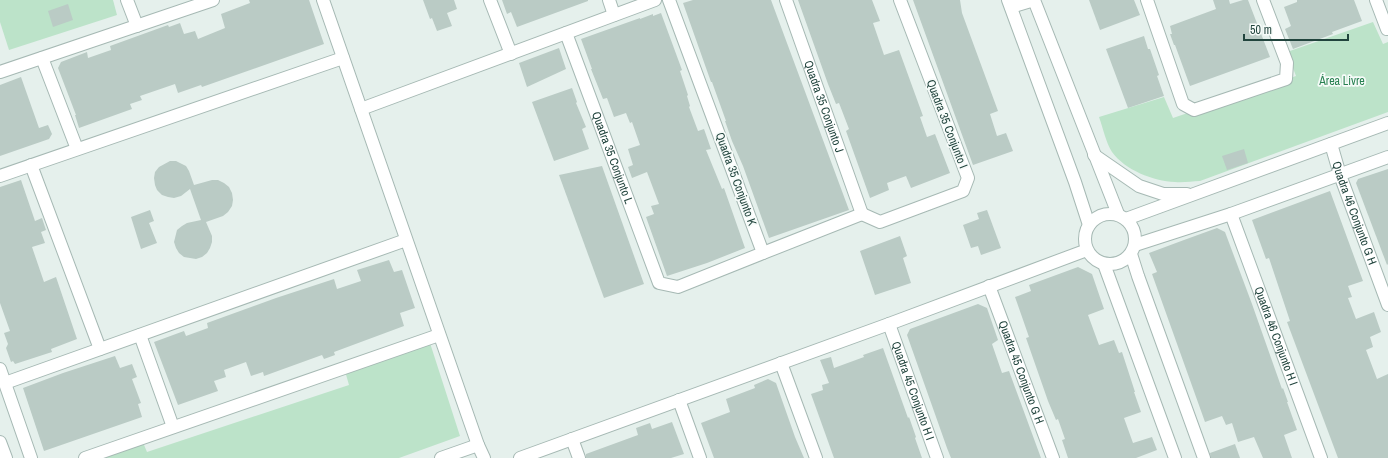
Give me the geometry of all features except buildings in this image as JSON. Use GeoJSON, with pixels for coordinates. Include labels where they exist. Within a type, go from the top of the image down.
{"type":"FeatureCollection","features":[{"type":"Feature","properties":{"kind":"street"},"geometry":{"type":"LineString","coordinates":[[127,0],[136,26]]}},
{"type":"Feature","properties":{"kind":"street"},"geometry":{"type":"LineString","coordinates":[[0,72],[213,0]]}},
{"type":"Feature","properties":{"kind":"street"},"geometry":{"type":"LineString","coordinates":[[323,0],[439,335],[484,458]]}},
{"type":"Feature","properties":{"kind":"street"},"geometry":{"type":"LineString","coordinates":[[490,0],[511,54]]}},
{"type":"Feature","properties":{"kind":"street"},"geometry":{"type":"LineString","coordinates":[[609,0],[614,15]]}},
{"type":"Feature","properties":{"kind":"street"},"geometry":{"type":"LineString","coordinates":[[361,110],[655,0]]}},
{"type":"Feature","properties":{"kind":"street","name":"Quadra 35 Conjunto K"},"geometry":{"type":"LineString","coordinates":[[669,0],[764,253]]}},
{"type":"Feature","properties":{"kind":"street","name":"Quadra 35 Conjunto J"},"geometry":{"type":"LineString","coordinates":[[786,0],[862,214]]}},
{"type":"Feature","properties":{"kind":"street","name":"Quadra 35 Conjunto I"},"geometry":{"type":"LineString","coordinates":[[862,214],[880,222],[963,191],[968,178],[900,0]]}},
{"type":"Feature","properties":{"kind":"street"},"geometry":{"type":"LineString","coordinates":[[1089,225],[1075,182],[1009,3],[1034,0],[1094,155],[1122,217],[1134,230],[1133,249],[1138,276],[1204,458]]}},
{"type":"Feature","properties":{"kind":"street"},"geometry":{"type":"LineString","coordinates":[[1147,0],[1183,104],[1194,110],[1286,79],[1287,63],[1263,0]]}},
{"type":"Feature","properties":{"kind":"street"},"geometry":{"type":"LineString","coordinates":[[1376,0],[1387,29]]}},
{"type":"Feature","properties":{"kind":"street","name":"Quadra 35 Conjunto L"},"geometry":{"type":"LineString","coordinates":[[566,33],[659,283],[678,287],[764,253]]}},
{"type":"Feature","properties":{"kind":"street"},"geometry":{"type":"LineString","coordinates":[[42,58],[77,149]]}},
{"type":"Feature","properties":{"kind":"street"},"geometry":{"type":"LineString","coordinates":[[0,176],[343,58]]}},
{"type":"Feature","properties":{"kind":"street"},"geometry":{"type":"LineString","coordinates":[[1388,123],[1196,194],[1122,217],[1109,214],[1101,215],[1094,219],[1089,225],[1085,233],[1084,242],[1091,256],[1097,261],[1112,265],[1126,259],[1133,249],[1388,157]]}},
{"type":"Feature","properties":{"kind":"street","name":"Quadra 46 Conjunto G H"},"geometry":{"type":"LineString","coordinates":[[1331,144],[1340,175],[1388,305]]}},
{"type":"Feature","properties":{"kind":"street"},"geometry":{"type":"LineString","coordinates":[[1094,155],[1139,186],[1163,194],[1196,194]]}},
{"type":"Feature","properties":{"kind":"street"},"geometry":{"type":"LineString","coordinates":[[31,165],[100,349]]}},
{"type":"Feature","properties":{"kind":"street"},"geometry":{"type":"LineString","coordinates":[[764,253],[862,214]]}},
{"type":"Feature","properties":{"kind":"street","name":"Quadra 46 Conjunto H I"},"geometry":{"type":"LineString","coordinates":[[1231,214],[1320,458]]}},
{"type":"Feature","properties":{"kind":"street"},"geometry":{"type":"LineString","coordinates":[[5,383],[406,240]]}},
{"type":"Feature","properties":{"kind":"street"},"geometry":{"type":"LineString","coordinates":[[520,458],[889,324],[1087,250]]}},
{"type":"Feature","properties":{"kind":"street"},"geometry":{"type":"LineString","coordinates":[[1104,264],[1175,458]]}},
{"type":"Feature","properties":{"kind":"street","name":"Quadra 45 Conjunto G H"},"geometry":{"type":"LineString","coordinates":[[989,286],[1053,458]]}},
{"type":"Feature","properties":{"kind":"street","name":"Quadra 45 Conjunto H I"},"geometry":{"type":"LineString","coordinates":[[889,324],[938,458]]}},
{"type":"Feature","properties":{"kind":"street"},"geometry":{"type":"LineString","coordinates":[[140,335],[173,428]]}},
{"type":"Feature","properties":{"kind":"street"},"geometry":{"type":"LineString","coordinates":[[85,458],[439,335]]}},
{"type":"Feature","properties":{"kind":"street"},"geometry":{"type":"LineString","coordinates":[[781,363],[816,458]]}},
{"type":"Feature","properties":{"kind":"street"},"geometry":{"type":"LineString","coordinates":[[0,369],[31,458]]}},
{"type":"Feature","properties":{"kind":"street"},"geometry":{"type":"LineString","coordinates":[[679,400],[700,458]]}},
{"type":"Feature","properties":{"kind":"street"},"geometry":{"type":"LineString","coordinates":[[572,439],[579,458]]}},
{"type":"Feature","properties":{"kind":"street"},"geometry":{"type":"LineString","coordinates":[[0,442],[6,458]]}},
{"type":"Feature","properties":{"kind":"street"},"geometry":{"type":"LineString","coordinates":[[441,458],[478,445]]}},
{"type":"Feature","properties":{"kind":"green space"},"geometry":{"type":"Polygon","coordinates":[[[0,0],[113,0],[117,15],[9,50],[0,22],[0,0]]]}},
{"type":"Feature","properties":{"kind":"green space","name":"Área Livre"},"geometry":{"type":"Polygon","coordinates":[[[1373,22],[1383,44],[1388,42],[1388,112],[1200,181],[1175,182],[1149,177],[1124,164],[1112,152],[1106,140],[1099,117],[1164,97],[1173,118],[1296,76],[1287,52],[1373,22]]]}},
{"type":"Feature","properties":{"kind":"green space"},"geometry":{"type":"Polygon","coordinates":[[[430,343],[460,436],[399,458],[96,458],[142,440],[147,452],[349,385],[345,371],[430,343]]]}}]}
